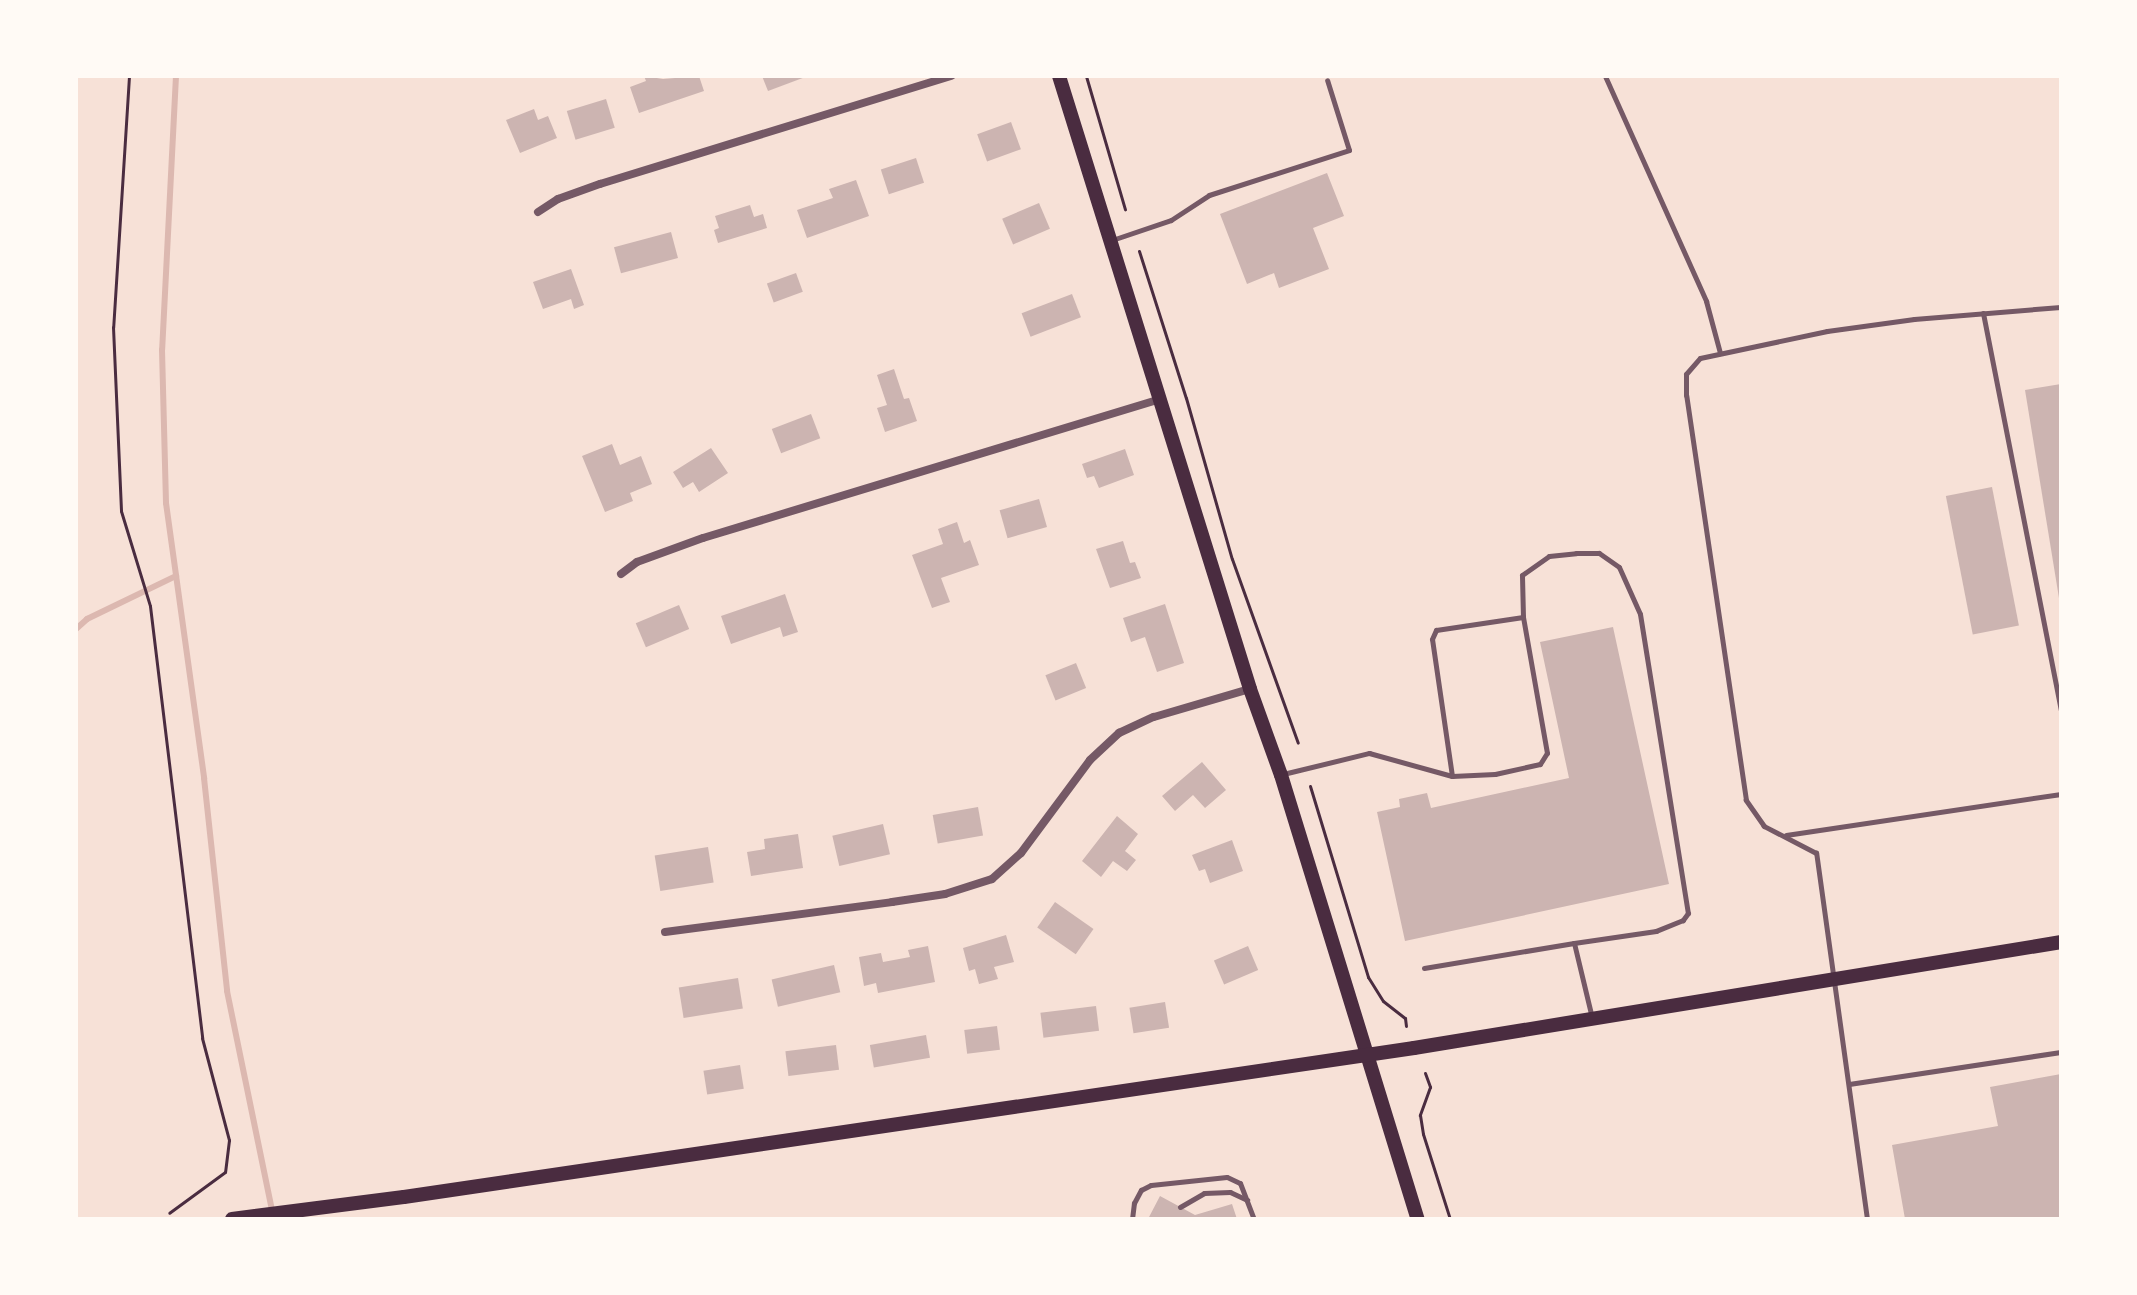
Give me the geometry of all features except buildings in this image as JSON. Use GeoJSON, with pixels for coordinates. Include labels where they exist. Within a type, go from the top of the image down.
{"type":"FeatureCollection","features":[{"type":"Feature","properties":{"kind":"main road"},"geometry":{"type":"LineString","coordinates":[[1059,76],[1418,1219]]}},
{"type":"Feature","properties":{"kind":"main road"},"geometry":{"type":"LineString","coordinates":[[232,1219],[404,1197],[1368,1055],[2061,942]]}},
{"type":"Feature","properties":{"kind":"street"},"geometry":{"type":"LineString","coordinates":[[538,212],[558,199],[600,184],[952,76]]}},
{"type":"Feature","properties":{"kind":"street"},"geometry":{"type":"LineString","coordinates":[[621,574],[637,562],[703,538],[1161,399]]}},
{"type":"Feature","properties":{"kind":"street"},"geometry":{"type":"LineString","coordinates":[[665,932],[945,894],[992,879],[1021,853],[1090,760],[1119,733],[1154,717],[1250,689]]}},
{"type":"Feature","properties":{"kind":"lane"},"geometry":{"type":"LineString","coordinates":[[1605,76],[1706,301],[1720,353]]}},
{"type":"Feature","properties":{"kind":"lane"},"geometry":{"type":"LineString","coordinates":[[1112,241],[1171,220],[1209,195],[1349,150],[1327,80]]}},
{"type":"Feature","properties":{"kind":"lane"},"geometry":{"type":"LineString","coordinates":[[1867,1219],[1816,853],[1764,826],[1746,800],[1686,395],[1686,374],[1700,358],[1827,331],[2061,307]]}},
{"type":"Feature","properties":{"kind":"lane"},"geometry":{"type":"LineString","coordinates":[[1983,313],[2061,710]]}},
{"type":"Feature","properties":{"kind":"lane"},"geometry":{"type":"LineString","coordinates":[[1281,775],[1369,753],[1452,776],[1495,774],[1540,764],[1547,753],[1523,617],[1522,575],[1549,556],[1599,553],[1619,567],[1640,614],[1688,913],[1683,920],[1656,931],[1424,968]]}},
{"type":"Feature","properties":{"kind":"lane"},"geometry":{"type":"LineString","coordinates":[[1452,776],[1432,639],[1436,630],[1523,617]]}},
{"type":"Feature","properties":{"kind":"lane"},"geometry":{"type":"LineString","coordinates":[[1785,835],[2061,794]]}},
{"type":"Feature","properties":{"kind":"lane"},"geometry":{"type":"LineString","coordinates":[[2061,828],[2061,843]]}},
{"type":"Feature","properties":{"kind":"lane"},"geometry":{"type":"LineString","coordinates":[[1574,943],[1592,1018]]}},
{"type":"Feature","properties":{"kind":"lane"},"geometry":{"type":"LineString","coordinates":[[1849,1084],[2061,1052]]}},
{"type":"Feature","properties":{"kind":"lane"},"geometry":{"type":"LineString","coordinates":[[1132,1219],[1134,1203],[1141,1190],[1151,1185],[1227,1177],[1240,1183],[1254,1219]]}},
{"type":"Feature","properties":{"kind":"lane"},"geometry":{"type":"LineString","coordinates":[[1180,1207],[1204,1193],[1230,1192],[1248,1200]]}},
{"type":"Feature","properties":{"kind":"path"},"geometry":{"type":"LineString","coordinates":[[129,76],[113,327],[121,511],[149,603],[202,1038],[229,1140],[225,1172],[169,1213]]}},
{"type":"Feature","properties":{"kind":"path"},"geometry":{"type":"LineString","coordinates":[[1086,76],[1125,209]]}},
{"type":"Feature","properties":{"kind":"path"},"geometry":{"type":"LineString","coordinates":[[1139,251],[1186,398],[1232,559],[1298,743]]}},
{"type":"Feature","properties":{"kind":"path"},"geometry":{"type":"LineString","coordinates":[[1310,786],[1368,977],[1383,1001],[1405,1018],[1406,1026]]}},
{"type":"Feature","properties":{"kind":"path"},"geometry":{"type":"LineString","coordinates":[[1425,1073],[1430,1087],[1420,1115],[1423,1134],[1450,1219]]}},
{"type":"Feature","properties":{"kind":"waterway"},"geometry":{"type":"LineString","coordinates":[[176,76],[162,350],[166,503],[204,778],[227,991],[272,1211]]}},
{"type":"Feature","properties":{"kind":"waterway"},"geometry":{"type":"LineString","coordinates":[[76,629],[87,619],[176,576]]}}]}
